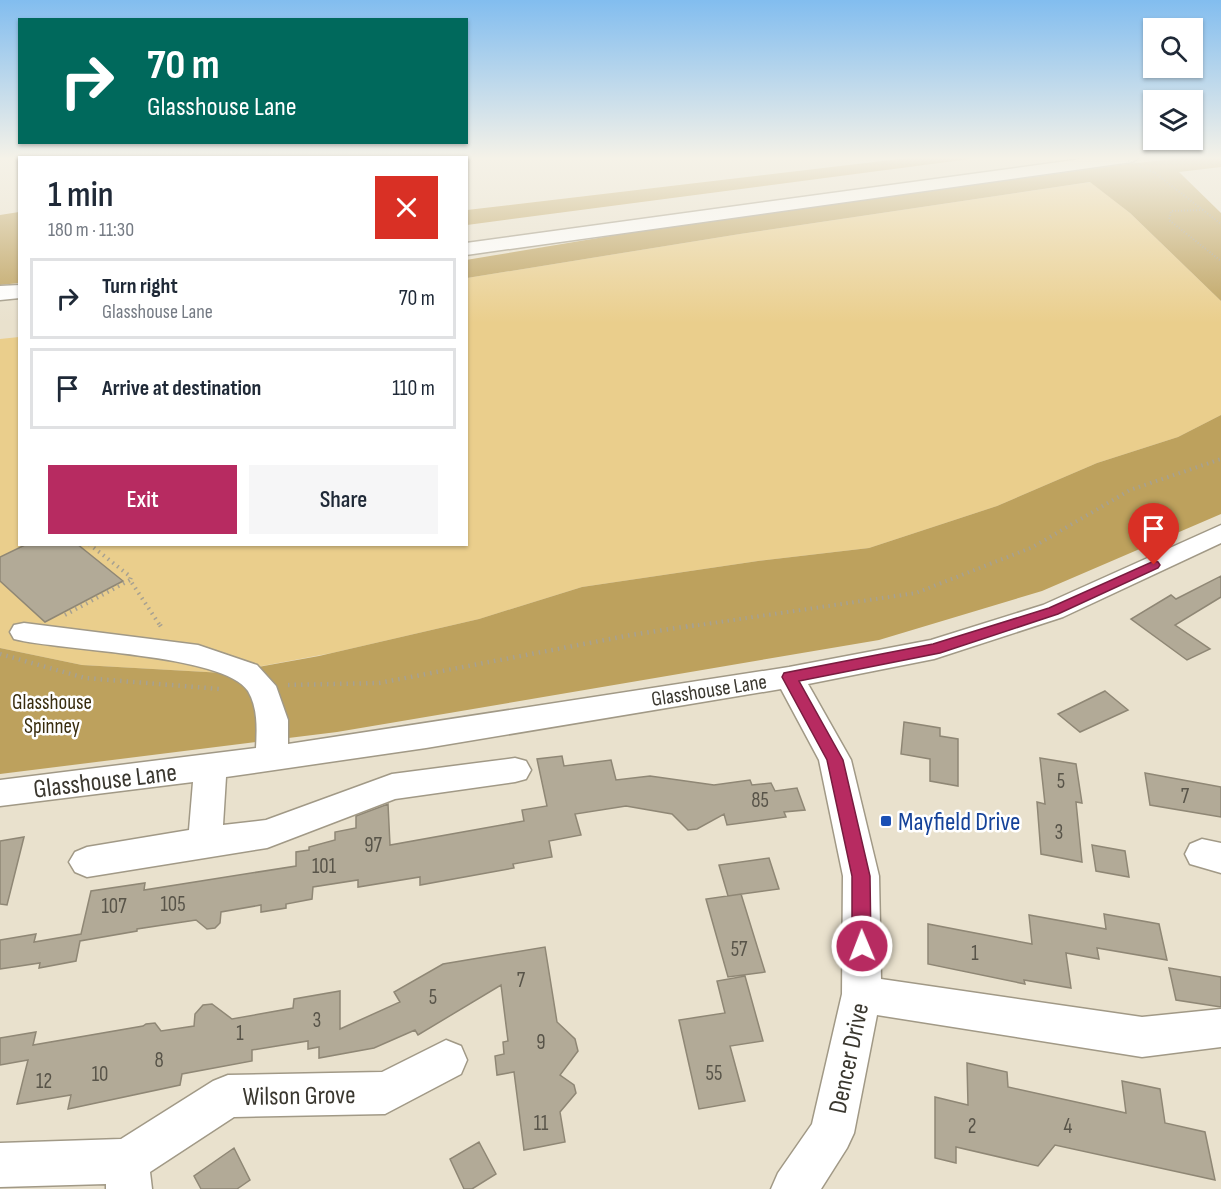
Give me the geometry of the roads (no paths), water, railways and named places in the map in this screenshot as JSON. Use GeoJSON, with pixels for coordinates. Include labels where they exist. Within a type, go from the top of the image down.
{"type":"FeatureCollection","features":[{"type":"Feature","properties":{"kind":"highway"},"geometry":{"type":"LineString","coordinates":[[468,235],[632,212]]}},
{"type":"Feature","properties":{"kind":"highway"},"geometry":{"type":"LineString","coordinates":[[468,249],[730,212]]}},
{"type":"Feature","properties":{"kind":"highway"},"geometry":{"type":"LineString","coordinates":[[0,293],[18,291]]}},
{"type":"Feature","properties":{"kind":"highway"},"geometry":{"type":"LineString","coordinates":[[0,310],[18,308]]}},
{"type":"Feature","properties":{"kind":"street","name":"Glasshouse Lane"},"geometry":{"type":"LineString","coordinates":[[0,793],[271,758],[789,677],[934,649],[1053,611],[1221,533]]}},
{"type":"Feature","properties":{"kind":"street"},"geometry":{"type":"LineString","coordinates":[[28,633],[198,655],[247,672],[261,686],[273,720],[271,758]]}},
{"type":"Feature","properties":{"kind":"street","name":"Dencer Drive"},"geometry":{"type":"LineString","coordinates":[[789,677],[835,760],[861,876],[862,994],[832,1133],[794,1189]]}},
{"type":"Feature","properties":{"kind":"street","name":"Glasshouse Lane"},"geometry":{"type":"LineString","coordinates":[[205,842],[211,767]]}},
{"type":"Feature","properties":{"kind":"street"},"geometry":{"type":"LineString","coordinates":[[87,862],[267,834],[392,788],[515,770]]}},
{"type":"Feature","properties":{"kind":"street"},"geometry":{"type":"LineString","coordinates":[[862,994],[1142,1037],[1221,1028]]}},
{"type":"Feature","properties":{"kind":"street","name":"Wilson Grove"},"geometry":{"type":"LineString","coordinates":[[128,1175],[228,1096],[385,1093],[446,1060]]}},
{"type":"Feature","properties":{"kind":"street"},"geometry":{"type":"LineString","coordinates":[[0,1165],[128,1175]]}},
{"type":"Feature","properties":{"kind":"place","name":"Mayfield Drive"},"geometry":{"type":"Point","coordinates":[886,821]}},
{"type":"Feature","properties":{"kind":"park label","name":"Glasshouse Spinney"},"geometry":{"type":"Point","coordinates":[52,714]}}]}
